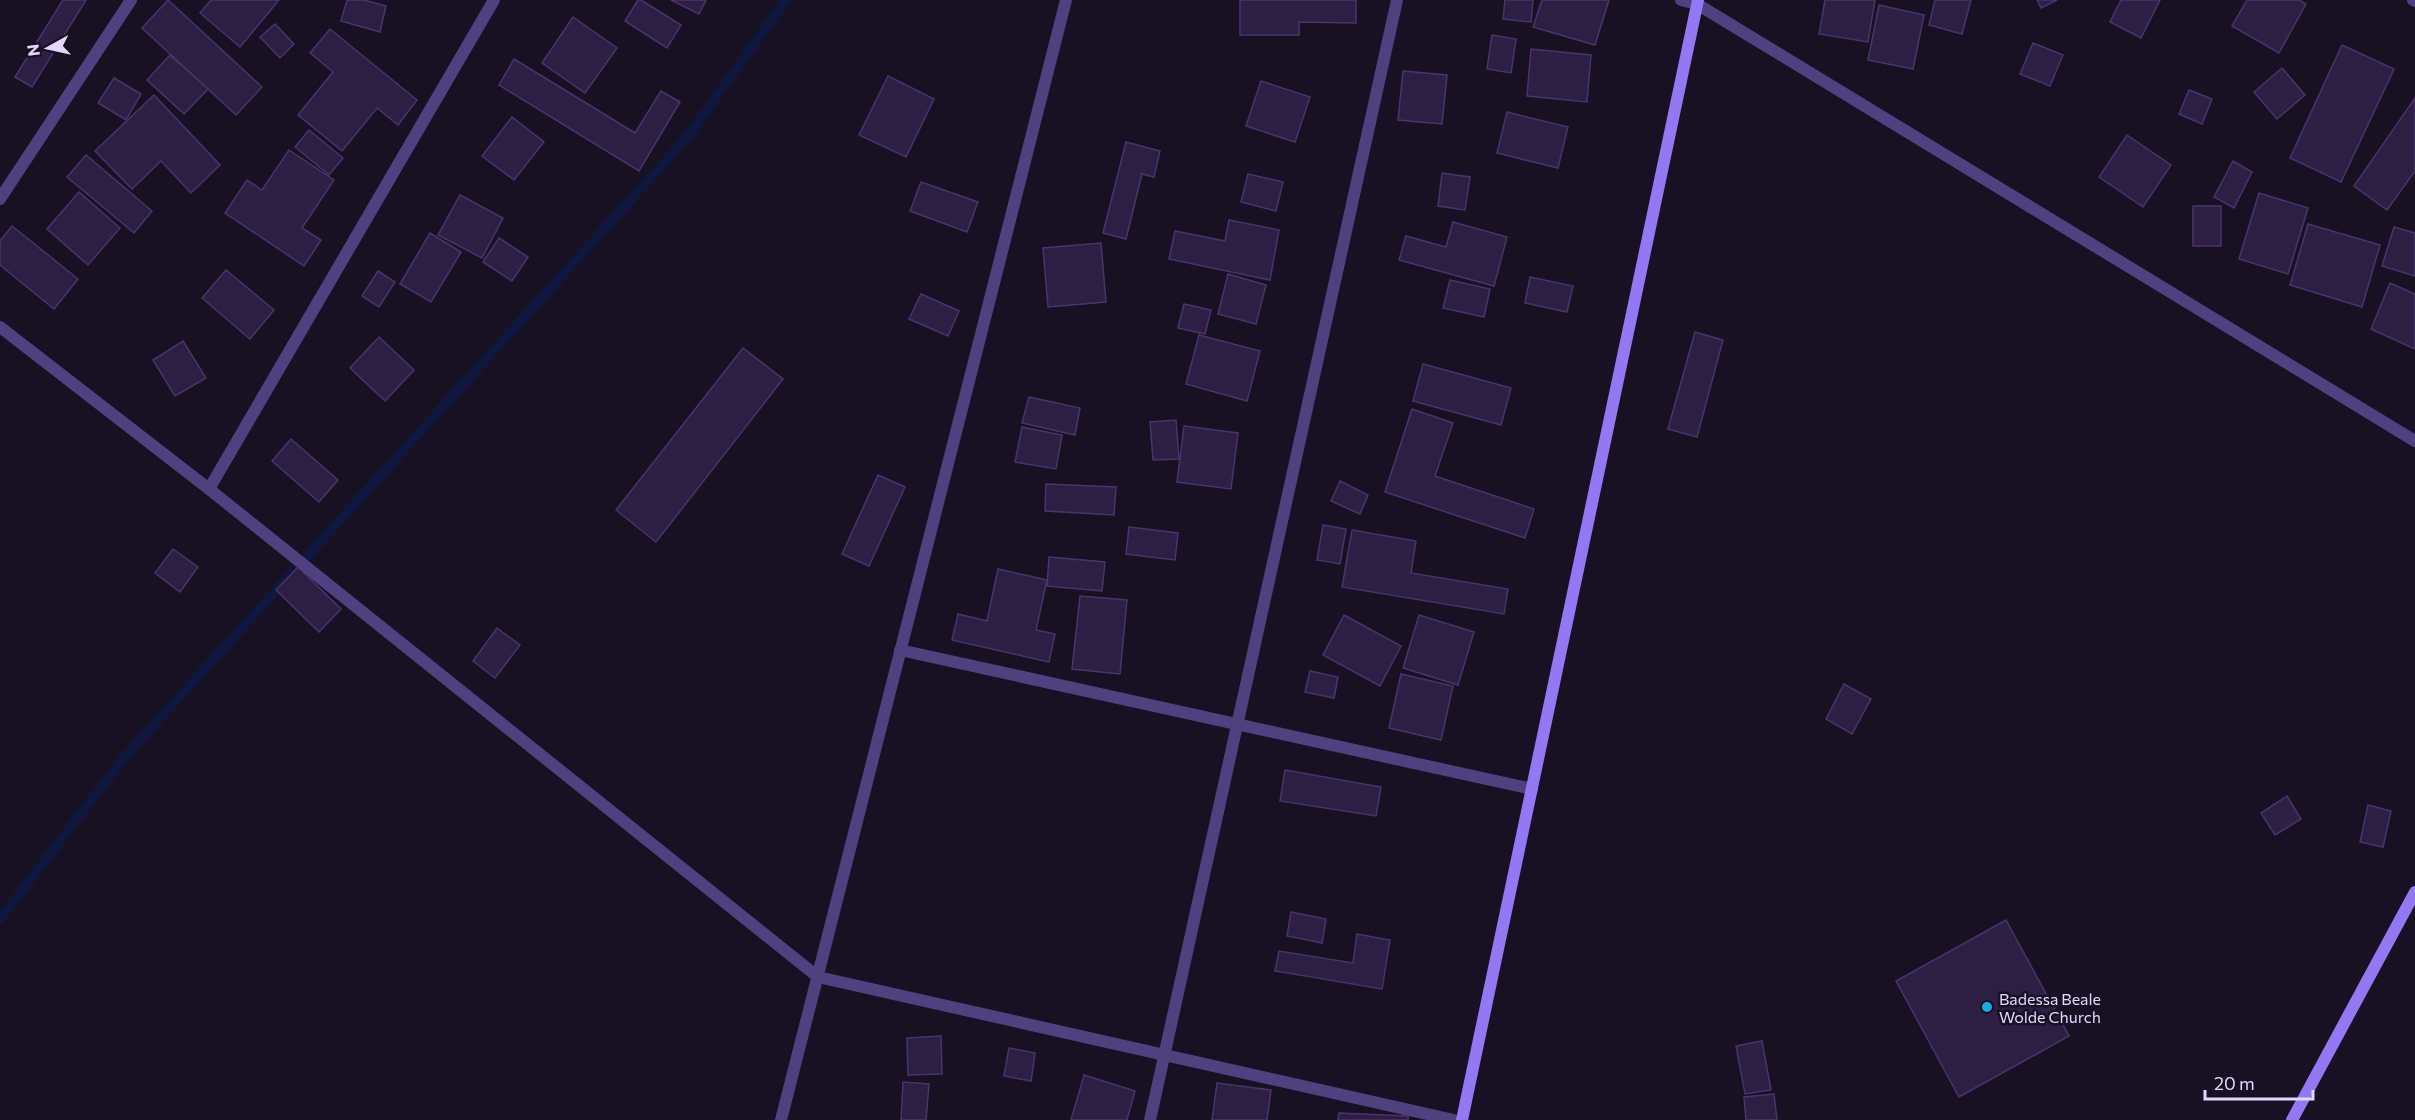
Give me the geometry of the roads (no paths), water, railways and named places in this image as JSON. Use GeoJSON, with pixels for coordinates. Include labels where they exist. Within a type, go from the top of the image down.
{"type":"FeatureCollection","features":[{"type":"Feature","properties":{"kind":"street"},"geometry":{"type":"LineString","coordinates":[[0,199],[131,0]]}},
{"type":"Feature","properties":{"kind":"street"},"geometry":{"type":"LineString","coordinates":[[209,489],[494,0]]}},
{"type":"Feature","properties":{"kind":"street"},"geometry":{"type":"LineString","coordinates":[[781,1120],[1066,0]]}},
{"type":"Feature","properties":{"kind":"street"},"geometry":{"type":"LineString","coordinates":[[1150,1120],[1397,0]]}},
{"type":"Feature","properties":{"kind":"street"},"geometry":{"type":"LineString","coordinates":[[1681,0],[1698,2],[2415,441]]}},
{"type":"Feature","properties":{"kind":"street"},"geometry":{"type":"LineString","coordinates":[[1462,1120],[1698,2]]}},
{"type":"Feature","properties":{"kind":"street"},"geometry":{"type":"LineString","coordinates":[[0,327],[209,489],[818,977],[1455,1120]]}},
{"type":"Feature","properties":{"kind":"street"},"geometry":{"type":"LineString","coordinates":[[900,650],[1532,789]]}},
{"type":"Feature","properties":{"kind":"street"},"geometry":{"type":"LineString","coordinates":[[2292,1120],[2415,892]]}},
{"type":"Feature","properties":{"kind":"waterway"},"geometry":{"type":"LineString","coordinates":[[0,919],[123,759],[685,140],[786,0]]}},
{"type":"Feature","properties":{"kind":"place","name":"Badessa Beale Wolde Church"},"geometry":{"type":"Point","coordinates":[1987,1007]}}]}
